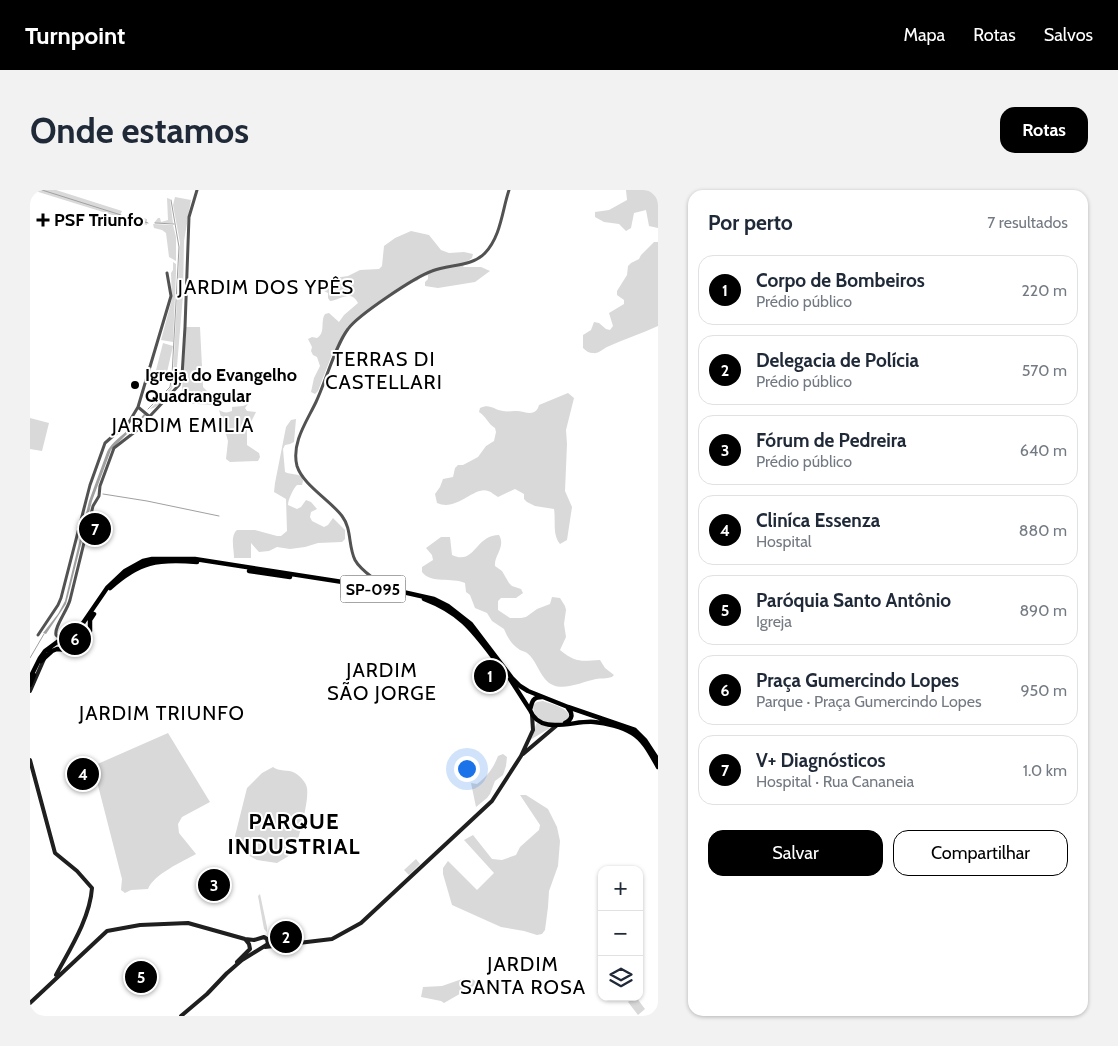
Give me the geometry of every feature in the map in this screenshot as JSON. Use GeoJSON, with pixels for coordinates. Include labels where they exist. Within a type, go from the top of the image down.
{"type":"FeatureCollection","features":[{"type":"Feature","properties":{"kind":"main road","name":"SP-095"},"geometry":{"type":"LineString","coordinates":[[30,678],[40,658],[47,650],[79,627],[87,619],[113,581],[133,566],[152,559],[194,559],[377,587],[433,602],[453,613],[468,625],[516,687],[531,711],[544,723],[559,726]]}},
{"type":"Feature","properties":{"kind":"main road","name":"SP-095"},"geometry":{"type":"LineString","coordinates":[[90,630],[90,620],[109,590],[128,573],[144,564],[160,562],[198,562],[434,599],[455,611],[471,624],[512,678],[528,690],[568,707],[635,730],[645,740],[658,760]]}},
{"type":"Feature","properties":{"kind":"main road"},"geometry":{"type":"LineString","coordinates":[[30,685],[38,666],[46,655],[57,649],[67,650],[85,639],[90,630],[79,627]]}},
{"type":"Feature","properties":{"kind":"main road"},"geometry":{"type":"LineString","coordinates":[[61,639],[64,650]]}},
{"type":"Feature","properties":{"kind":"main road"},"geometry":{"type":"LineString","coordinates":[[30,691],[46,655]]}},
{"type":"Feature","properties":{"kind":"main road"},"geometry":{"type":"LineString","coordinates":[[260,939],[258,944],[264,948],[333,939],[361,923],[492,800],[521,756],[533,730],[531,711],[533,700],[537,697],[544,697]]}},
{"type":"Feature","properties":{"kind":"main road"},"geometry":{"type":"LineString","coordinates":[[521,756],[539,739],[571,719],[572,712],[568,707]]}},
{"type":"Feature","properties":{"kind":"main road"},"geometry":{"type":"LineString","coordinates":[[559,726],[594,722],[629,731],[637,736],[658,767]]}},
{"type":"Feature","properties":{"kind":"main road"},"geometry":{"type":"LineString","coordinates":[[30,760],[55,853],[92,888],[88,906],[54,979]]}},
{"type":"Feature","properties":{"kind":"main road"},"geometry":{"type":"LineString","coordinates":[[30,1003],[107,930],[115,928],[185,923],[245,939],[265,938],[277,945],[287,945]]}},
{"type":"Feature","properties":{"kind":"main road"},"geometry":{"type":"LineString","coordinates":[[182,1016],[207,994],[248,951],[250,947],[245,939]]}},
{"type":"Feature","properties":{"kind":"main road"},"geometry":{"type":"LineString","coordinates":[[226,974],[242,960],[268,946],[268,941]]}},
{"type":"Feature","properties":{"kind":"main road"},"geometry":{"type":"LineString","coordinates":[[62,964],[66,968]]}},
{"type":"Feature","properties":{"kind":"street"},"geometry":{"type":"LineString","coordinates":[[61,639],[56,635],[55,630],[70,600],[93,506],[99,496],[101,484],[114,448],[150,417],[179,385],[182,376],[189,217],[197,190]]}},
{"type":"Feature","properties":{"kind":"street"},"geometry":{"type":"LineString","coordinates":[[386,590],[362,568],[354,557],[344,519],[300,472],[296,455],[299,439],[342,338],[349,328],[360,317],[425,273],[470,262],[484,254],[491,246],[497,233],[509,190]]}},
{"type":"Feature","properties":{"kind":"street"},"geometry":{"type":"LineString","coordinates":[[38,635],[58,606],[61,598],[90,485],[105,443],[129,422],[138,407],[171,296],[167,273]]}},
{"type":"Feature","properties":{"kind":"street"},"geometry":{"type":"LineString","coordinates":[[138,407],[150,417]]}},
{"type":"Feature","properties":{"kind":"street"},"geometry":{"type":"LineString","coordinates":[[377,580],[377,587]]}},
{"type":"Feature","properties":{"kind":"shaded area"},"geometry":{"type":"Polygon","coordinates":[[[32,190],[56,190],[122,211],[119,217],[32,190]]]}},
{"type":"Feature","properties":{"kind":"shaded area"},"geometry":{"type":"Polygon","coordinates":[[[626,190],[658,190],[658,228],[649,226],[646,210],[634,213],[631,228],[626,231],[619,224],[604,222],[595,217],[595,212],[609,210],[627,200],[626,190]]]}},
{"type":"Feature","properties":{"kind":"shaded area"},"geometry":{"type":"Polygon","coordinates":[[[175,197],[191,200],[184,241],[183,295],[176,378],[173,387],[166,397],[154,408],[150,409],[171,387],[173,375],[180,243],[173,205],[175,197]]]}},
{"type":"Feature","properties":{"kind":"shaded area"},"geometry":{"type":"Polygon","coordinates":[[[167,198],[170,199],[173,223],[154,223],[158,218],[160,218],[161,222],[168,220],[167,198]]]}},
{"type":"Feature","properties":{"kind":"shaded area"},"geometry":{"type":"Polygon","coordinates":[[[127,214],[147,219],[147,225],[127,220],[127,214]]]}},
{"type":"Feature","properties":{"kind":"shaded area"},"geometry":{"type":"Polygon","coordinates":[[[153,224],[173,225],[176,237],[176,261],[169,257],[166,233],[154,228],[153,224]]]}},
{"type":"Feature","properties":{"kind":"shaded area"},"geometry":{"type":"Polygon","coordinates":[[[411,231],[429,235],[441,250],[449,253],[464,252],[473,254],[472,258],[463,267],[481,267],[490,271],[475,282],[438,288],[425,286],[428,275],[417,281],[407,283],[352,325],[331,357],[318,391],[315,394],[311,392],[314,378],[320,366],[317,357],[311,351],[312,347],[308,339],[320,336],[325,314],[329,313],[339,322],[358,303],[349,296],[330,301],[328,293],[324,291],[323,286],[334,278],[348,276],[360,270],[379,269],[382,266],[384,246],[395,238],[411,231]]]}},
{"type":"Feature","properties":{"kind":"shaded area"},"geometry":{"type":"Polygon","coordinates":[[[654,242],[658,242],[658,326],[613,344],[597,353],[586,351],[583,348],[583,335],[591,330],[594,322],[610,330],[613,326],[609,313],[624,304],[624,300],[617,295],[617,291],[627,275],[628,266],[639,259],[654,242]]]}},
{"type":"Feature","properties":{"kind":"shaded area"},"geometry":{"type":"Polygon","coordinates":[[[173,262],[176,264],[176,273],[173,342],[161,340],[172,299],[171,273],[173,262]]]}},
{"type":"Feature","properties":{"kind":"shaded area"},"geometry":{"type":"Polygon","coordinates":[[[186,327],[200,327],[203,387],[209,393],[216,392],[217,405],[176,403],[182,390],[186,327]]]}},
{"type":"Feature","properties":{"kind":"shaded area"},"geometry":{"type":"Polygon","coordinates":[[[163,343],[173,346],[165,381],[154,378],[163,343]]]}},
{"type":"Feature","properties":{"kind":"shaded area"},"geometry":{"type":"Polygon","coordinates":[[[568,393],[574,398],[566,430],[565,491],[572,507],[567,540],[560,544],[558,540],[555,532],[554,509],[535,506],[527,502],[524,499],[524,494],[515,489],[498,497],[489,491],[483,490],[451,504],[437,503],[435,494],[443,479],[453,477],[455,468],[458,465],[463,465],[478,457],[486,446],[494,441],[495,428],[479,412],[480,408],[489,406],[504,411],[532,413],[535,412],[539,405],[568,393]]]}},
{"type":"Feature","properties":{"kind":"shaded area"},"geometry":{"type":"Polygon","coordinates":[[[248,404],[245,408],[247,411],[256,412],[247,430],[247,445],[259,453],[260,457],[258,461],[230,462],[226,459],[228,441],[219,410],[229,412],[232,411],[232,407],[248,404]]]}},
{"type":"Feature","properties":{"kind":"shaded area"},"geometry":{"type":"Polygon","coordinates":[[[144,414],[146,415],[111,450],[92,501],[66,604],[46,634],[43,633],[58,614],[65,601],[89,501],[107,452],[144,414]]]}},
{"type":"Feature","properties":{"kind":"shaded area"},"geometry":{"type":"Polygon","coordinates":[[[30,418],[49,423],[42,451],[30,449],[30,418]]]}},
{"type":"Feature","properties":{"kind":"shaded area"},"geometry":{"type":"Polygon","coordinates":[[[296,419],[294,442],[285,445],[283,449],[285,472],[302,477],[303,481],[302,485],[297,485],[294,489],[288,505],[297,509],[306,500],[311,502],[317,509],[311,512],[310,517],[312,521],[324,527],[333,518],[345,530],[345,539],[342,542],[318,543],[290,549],[277,547],[269,551],[259,552],[251,543],[251,558],[234,558],[233,539],[237,530],[255,530],[277,536],[281,536],[287,531],[286,499],[274,492],[286,427],[291,420],[296,419]]]}},
{"type":"Feature","properties":{"kind":"shaded area"},"geometry":{"type":"Polygon","coordinates":[[[499,535],[501,547],[495,566],[502,571],[512,586],[521,589],[523,593],[516,598],[501,598],[498,601],[498,610],[510,618],[521,618],[550,604],[552,597],[560,598],[566,610],[564,624],[566,637],[560,650],[570,657],[579,660],[600,660],[605,668],[614,675],[612,677],[563,687],[550,684],[530,656],[512,643],[504,629],[492,621],[487,613],[475,608],[470,595],[466,592],[465,583],[431,578],[422,572],[422,567],[433,560],[432,555],[426,548],[441,537],[450,537],[452,555],[466,557],[491,536],[499,535]]]}},
{"type":"Feature","properties":{"kind":"shaded area"},"geometry":{"type":"Polygon","coordinates":[[[85,630],[87,633],[84,638],[65,647],[64,641],[78,631],[85,630]]]}},
{"type":"Feature","properties":{"kind":"shaded area"},"geometry":{"type":"Polygon","coordinates":[[[92,634],[93,639],[89,639],[88,650],[72,649],[92,634]]]}},
{"type":"Feature","properties":{"kind":"shaded area"},"geometry":{"type":"Polygon","coordinates":[[[543,701],[564,709],[570,720],[562,725],[543,721],[536,715],[533,705],[543,701]]]}},
{"type":"Feature","properties":{"kind":"shaded area"},"geometry":{"type":"Polygon","coordinates":[[[537,722],[550,728],[530,740],[537,722]]]}},
{"type":"Feature","properties":{"kind":"shaded area"},"geometry":{"type":"Polygon","coordinates":[[[168,733],[210,802],[182,817],[178,824],[179,833],[196,854],[176,864],[162,874],[148,889],[131,890],[125,893],[121,890],[122,879],[93,766],[168,733]]]}},
{"type":"Feature","properties":{"kind":"shaded area"},"geometry":{"type":"Polygon","coordinates":[[[503,754],[507,757],[503,775],[495,781],[487,798],[476,807],[471,783],[477,784],[481,781],[490,772],[498,756],[503,754]]]}},
{"type":"Feature","properties":{"kind":"shaded area"},"geometry":{"type":"Polygon","coordinates":[[[273,767],[295,773],[302,779],[307,788],[305,810],[296,849],[292,854],[277,863],[257,860],[246,854],[238,845],[235,836],[247,788],[262,773],[273,767]]]}},
{"type":"Feature","properties":{"kind":"shaded area"},"geometry":{"type":"Polygon","coordinates":[[[520,795],[526,795],[548,809],[557,827],[560,841],[558,866],[549,891],[545,930],[542,934],[537,935],[501,927],[452,905],[443,874],[443,868],[448,861],[477,890],[494,873],[464,840],[473,835],[492,859],[502,860],[516,855],[520,847],[539,830],[540,825],[520,795]]]}},
{"type":"Feature","properties":{"kind":"shaded area"},"geometry":{"type":"Polygon","coordinates":[[[416,859],[420,864],[409,875],[404,870],[416,859]]]}},
{"type":"Feature","properties":{"kind":"shaded area"},"geometry":{"type":"Polygon","coordinates":[[[260,894],[267,932],[264,929],[258,896],[260,894]]]}},
{"type":"Feature","properties":{"kind":"shaded area"},"geometry":{"type":"Polygon","coordinates":[[[465,978],[474,980],[477,984],[444,1003],[421,997],[423,987],[442,986],[465,978]]]}},
{"type":"Feature","properties":{"kind":"shaded area"},"geometry":{"type":"Polygon","coordinates":[[[639,1001],[645,1009],[638,1015],[628,1002],[639,1001]]]}},
{"type":"Feature","properties":{"kind":"waterway"},"geometry":{"type":"LineString","coordinates":[[42,190],[121,215]]}},
{"type":"Feature","properties":{"kind":"waterway"},"geometry":{"type":"LineString","coordinates":[[148,409],[170,387],[172,375],[179,247],[171,200]]}},
{"type":"Feature","properties":{"kind":"waterway"},"geometry":{"type":"LineString","coordinates":[[127,216],[148,223]]}},
{"type":"Feature","properties":{"kind":"waterway"},"geometry":{"type":"LineString","coordinates":[[155,223],[174,224]]}},
{"type":"Feature","properties":{"kind":"waterway"},"geometry":{"type":"LineString","coordinates":[[103,494],[219,516]]}},
{"type":"Feature","properties":{"kind":"waterway"},"geometry":{"type":"LineString","coordinates":[[30,658],[44,634]]}},
{"type":"Feature","properties":{"kind":"place","name":"PSF Triunfo"},"geometry":{"type":"Point","coordinates":[43,220]}},
{"type":"Feature","properties":{"kind":"place","name":"Igreja do Evangelho Quadrangular"},"geometry":{"type":"Point","coordinates":[135,385]}},
{"type":"Feature","properties":{"kind":"place","name":"V+ Diagnósticos"},"geometry":{"type":"Point","coordinates":[95,529]}},
{"type":"Feature","properties":{"kind":"place","name":"Praça Gumercindo Lopes"},"geometry":{"type":"Point","coordinates":[75,639]}},
{"type":"Feature","properties":{"kind":"place","name":"Corpo de Bombeiros"},"geometry":{"type":"Point","coordinates":[490,676]}},
{"type":"Feature","properties":{"kind":"place","name":"Cliníca Essenza"},"geometry":{"type":"Point","coordinates":[83,774]}},
{"type":"Feature","properties":{"kind":"place","name":"Fórum de Pedreira"},"geometry":{"type":"Point","coordinates":[214,885]}},
{"type":"Feature","properties":{"kind":"place","name":"Delegacia de Polícia"},"geometry":{"type":"Point","coordinates":[286,937]}},
{"type":"Feature","properties":{"kind":"place","name":"Paróquia Santo Antônio"},"geometry":{"type":"Point","coordinates":[141,977]}},
{"type":"Feature","properties":{"kind":"district","name":"JARDIM DOS YPÊS"},"geometry":{"type":"Point","coordinates":[266,287]}},
{"type":"Feature","properties":{"kind":"district","name":"TERRAS DI CASTELLARI"},"geometry":{"type":"Point","coordinates":[384,370]}},
{"type":"Feature","properties":{"kind":"district","name":"JARDIM EMILIA"},"geometry":{"type":"Point","coordinates":[183,425]}},
{"type":"Feature","properties":{"kind":"district","name":"JARDIM SÃO JORGE"},"geometry":{"type":"Point","coordinates":[382,682]}},
{"type":"Feature","properties":{"kind":"district","name":"JARDIM TRIUNFO"},"geometry":{"type":"Point","coordinates":[162,713]}},
{"type":"Feature","properties":{"kind":"district","name":"PARQUE INDUSTRIAL"},"geometry":{"type":"Point","coordinates":[294,834]}},
{"type":"Feature","properties":{"kind":"district","name":"JARDIM SANTA ROSA"},"geometry":{"type":"Point","coordinates":[523,976]}}]}
